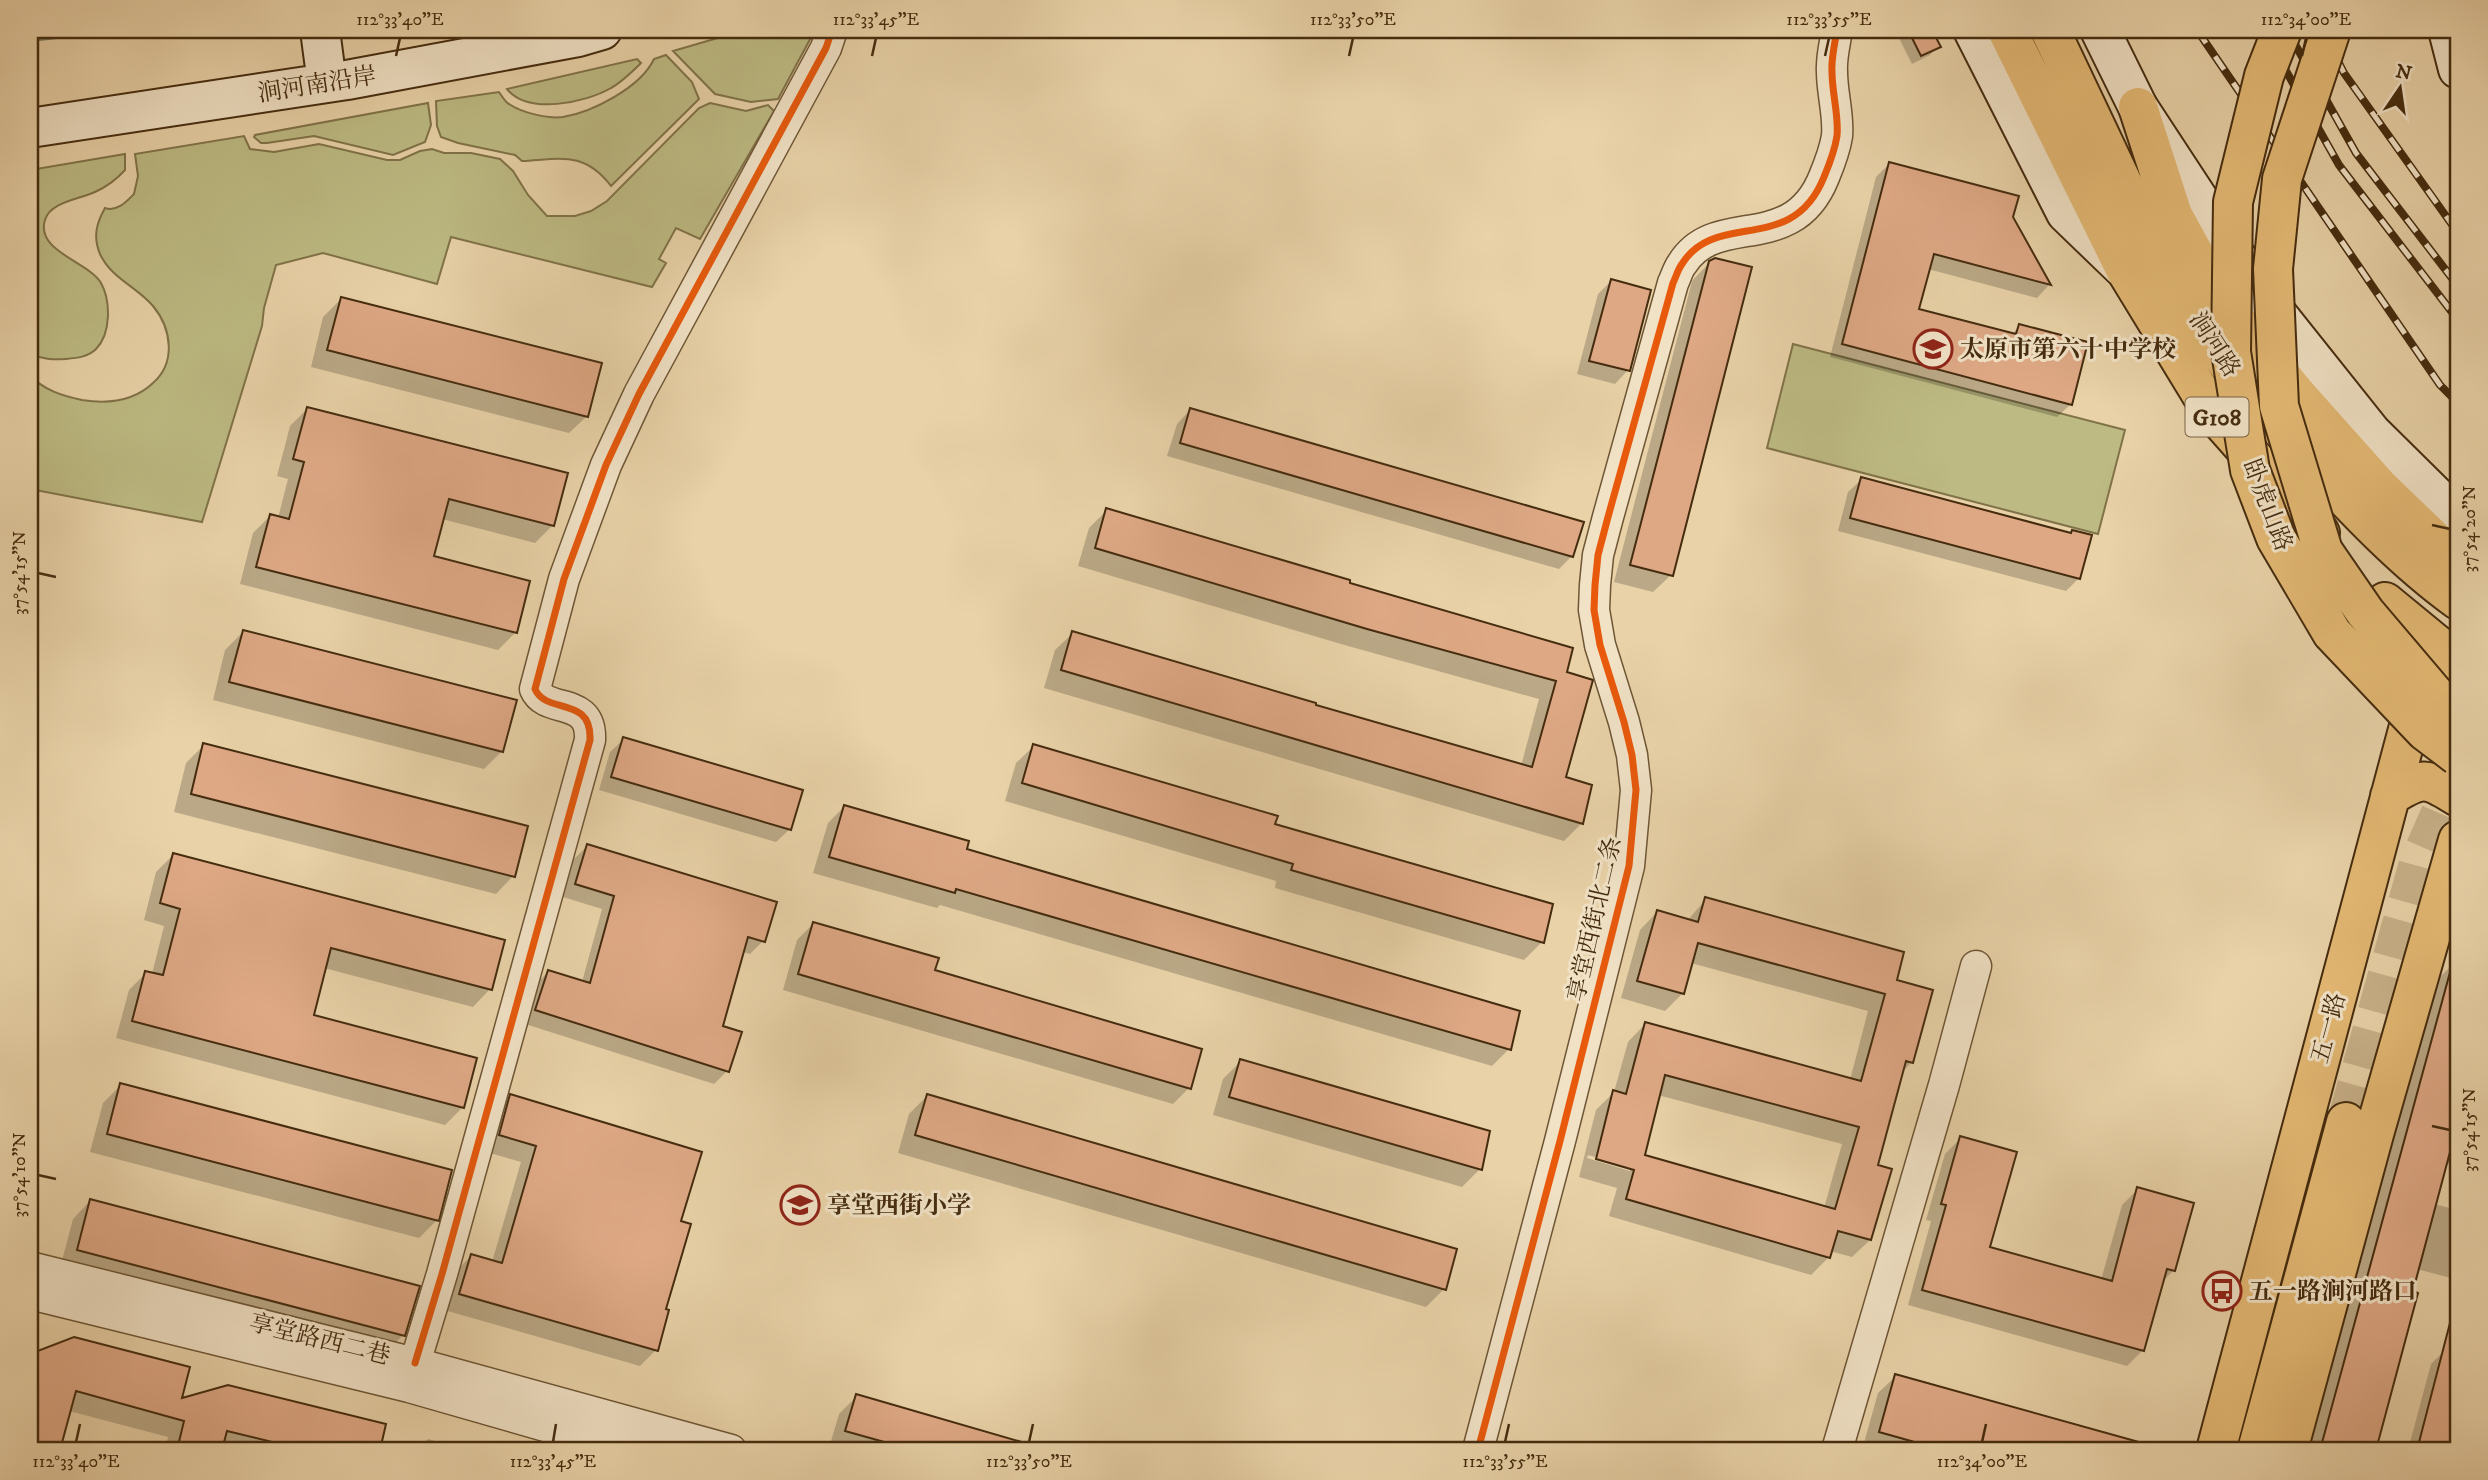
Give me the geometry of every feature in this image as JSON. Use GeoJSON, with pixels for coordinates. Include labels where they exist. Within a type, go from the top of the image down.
{"type":"FeatureCollection","features":[{"type":"Feature","properties":{"kind":"main road","name":"涧河南沿岸"},"geometry":{"type":"LineString","coordinates":[[30,128],[333,55],[578,37],[602,30]]}},
{"type":"Feature","properties":{"kind":"main road","name":"涧河路"},"geometry":{"type":"LineString","coordinates":[[1973,30],[2066,213],[2125,269]]}},
{"type":"Feature","properties":{"kind":"main road","name":"涧河路"},"geometry":{"type":"LineString","coordinates":[[2007,30],[2125,269],[2211,410],[2300,512],[2389,606],[2458,662]]}},
{"type":"Feature","properties":{"kind":"main road","name":"涧河路"},"geometry":{"type":"LineString","coordinates":[[2050,30],[2157,256],[2250,397],[2364,517],[2458,600]]}},
{"type":"Feature","properties":{"kind":"main road"},"geometry":{"type":"LineString","coordinates":[[2100,30],[2138,107],[2258,290],[2372,433],[2458,518]]}},
{"type":"Feature","properties":{"kind":"main road","name":"卧虎山路"},"geometry":{"type":"LineString","coordinates":[[2282,30],[2264,76],[2233,202],[2231,352],[2250,470],[2276,538],[2332,633],[2425,731],[2458,756]]}},
{"type":"Feature","properties":{"kind":"main road","name":"卧虎山路"},"geometry":{"type":"LineString","coordinates":[[2332,30],[2282,179],[2273,269],[2279,406],[2323,551],[2365,612],[2444,705],[2458,716]]}},
{"type":"Feature","properties":{"kind":"main road"},"geometry":{"type":"LineString","coordinates":[[2448,30],[2458,69]]}},
{"type":"Feature","properties":{"kind":"main road"},"geometry":{"type":"LineString","coordinates":[[2081,99],[2173,215],[2220,301],[2297,395],[2379,487],[2458,562]]}},
{"type":"Feature","properties":{"kind":"main road"},"geometry":{"type":"LineString","coordinates":[[2138,107],[2173,215]]}},
{"type":"Feature","properties":{"kind":"main road","name":"五一路"},"geometry":{"type":"LineString","coordinates":[[2216,1450],[2417,696],[2389,606]]}},
{"type":"Feature","properties":{"kind":"main road"},"geometry":{"type":"LineString","coordinates":[[2390,796],[2414,781],[2433,782],[2458,797]]}},
{"type":"Feature","properties":{"kind":"main road"},"geometry":{"type":"LineString","coordinates":[[2288,1450],[2458,840]]}},
{"type":"Feature","properties":{"kind":"main road"},"geometry":{"type":"LineString","coordinates":[[2257,1450],[2346,1122]]}},
{"type":"Feature","properties":{"kind":"street"},"geometry":{"type":"LineString","coordinates":[[415,1363],[446,1261],[590,740],[590,731],[582,714],[542,699],[536,689],[565,579],[606,465],[639,394],[826,48],[832,30]]}},
{"type":"Feature","properties":{"kind":"street","name":"享堂西街北二条"},"geometry":{"type":"LineString","coordinates":[[1478,1450],[1560,1141],[1629,866],[1634,834],[1636,790],[1632,755],[1600,645],[1594,610],[1598,555],[1673,283],[1682,262],[1717,236],[1788,222],[1808,206],[1824,178],[1837,136],[1831,69],[1837,30]]}},
{"type":"Feature","properties":{"kind":"street"},"geometry":{"type":"LineString","coordinates":[[1837,1450],[1976,966]]}},
{"type":"Feature","properties":{"kind":"street","name":"享堂路西二巷"},"geometry":{"type":"LineString","coordinates":[[30,1267],[415,1363],[731,1450]]}},
{"type":"Feature","properties":{"kind":"street","name":"享堂路西二巷"},"geometry":{"type":"LineString","coordinates":[[30,1294],[409,1387],[629,1450]]}},
{"type":"Feature","properties":{"kind":"shaded area"},"geometry":{"type":"Polygon","coordinates":[[[745,30],[815,30],[778,99],[751,102],[715,94],[673,51],[745,30]]]}},
{"type":"Feature","properties":{"kind":"shaded area"},"geometry":{"type":"Polygon","coordinates":[[[666,55],[692,82],[699,99],[611,186],[591,167],[581,162],[560,159],[522,161],[515,155],[441,137],[437,126],[436,101],[499,92],[508,103],[528,113],[563,117],[588,110],[615,97],[639,79],[654,59],[666,55]]]}},
{"type":"Feature","properties":{"kind":"shaded area"},"geometry":{"type":"Polygon","coordinates":[[[637,59],[641,63],[615,86],[572,102],[528,102],[507,89],[637,59]]]}},
{"type":"Feature","properties":{"kind":"shaded area"},"geometry":{"type":"Polygon","coordinates":[[[428,103],[431,125],[425,142],[393,155],[314,136],[267,143],[261,143],[254,137],[255,135],[428,103]]]}},
{"type":"Feature","properties":{"kind":"shaded area"},"geometry":{"type":"Polygon","coordinates":[[[710,103],[746,111],[768,105],[774,111],[700,239],[676,228],[659,259],[666,263],[652,287],[451,237],[437,284],[323,253],[276,265],[262,326],[202,522],[30,489],[30,375],[41,385],[61,394],[101,402],[120,400],[146,389],[165,366],[169,346],[159,315],[147,299],[111,270],[100,254],[96,236],[105,208],[117,207],[134,194],[138,176],[135,154],[244,136],[250,149],[274,152],[319,144],[387,160],[400,160],[432,149],[444,153],[471,153],[500,159],[513,171],[528,195],[547,216],[575,216],[591,211],[607,201],[699,108],[710,103]]]}},
{"type":"Feature","properties":{"kind":"shaded area"},"geometry":{"type":"Polygon","coordinates":[[[125,154],[125,170],[115,180],[95,192],[59,205],[45,220],[44,231],[55,248],[101,283],[108,308],[105,335],[93,352],[78,358],[52,359],[30,354],[30,170],[125,154]]]}},
{"type":"Feature","properties":{"kind":"shaded area"},"geometry":{"type":"Polygon","coordinates":[[[1793,344],[2125,430],[2098,534],[1767,448],[1793,344]]]}},
{"type":"Feature","properties":{"kind":"building"},"geometry":{"type":"Polygon","coordinates":[[[1908,30],[1932,30],[1941,47],[1921,56],[1908,30]]]}},
{"type":"Feature","properties":{"kind":"building"},"geometry":{"type":"Polygon","coordinates":[[[1889,162],[2019,196],[2013,217],[2051,285],[1934,254],[1919,309],[2016,334],[2019,324],[2088,342],[2072,405],[1842,344],[1889,162]]]}},
{"type":"Feature","properties":{"kind":"building"},"geometry":{"type":"Polygon","coordinates":[[[1715,258],[1752,267],[1673,576],[1630,565],[1709,261],[1715,258]]]}},
{"type":"Feature","properties":{"kind":"building"},"geometry":{"type":"Polygon","coordinates":[[[1611,279],[1651,290],[1630,371],[1589,361],[1611,279]]]}},
{"type":"Feature","properties":{"kind":"building"},"geometry":{"type":"Polygon","coordinates":[[[341,297],[602,363],[588,417],[327,350],[341,297]]]}},
{"type":"Feature","properties":{"kind":"building"},"geometry":{"type":"Polygon","coordinates":[[[307,407],[568,473],[554,526],[449,499],[434,556],[530,581],[517,633],[256,567],[270,514],[289,519],[304,462],[293,459],[307,407]]]}},
{"type":"Feature","properties":{"kind":"building"},"geometry":{"type":"Polygon","coordinates":[[[1190,408],[1584,522],[1573,557],[1180,443],[1190,408]]]}},
{"type":"Feature","properties":{"kind":"building"},"geometry":{"type":"Polygon","coordinates":[[[1861,477],[2071,533],[2072,530],[2092,535],[2080,579],[1850,518],[1861,477]]]}},
{"type":"Feature","properties":{"kind":"building"},"geometry":{"type":"Polygon","coordinates":[[[1106,508],[1573,648],[1567,672],[1593,680],[1566,777],[1592,785],[1583,824],[1061,670],[1072,631],[1532,767],[1556,681],[1367,629],[1095,548],[1106,508]]]}},
{"type":"Feature","properties":{"kind":"building"},"geometry":{"type":"Polygon","coordinates":[[[243,630],[517,700],[503,752],[229,682],[243,630]]]}},
{"type":"Feature","properties":{"kind":"building"},"geometry":{"type":"Polygon","coordinates":[[[623,737],[803,790],[791,830],[611,777],[623,737]]]}},
{"type":"Feature","properties":{"kind":"building"},"geometry":{"type":"Polygon","coordinates":[[[203,743],[528,826],[515,877],[191,794],[203,743]]]}},
{"type":"Feature","properties":{"kind":"building"},"geometry":{"type":"Polygon","coordinates":[[[1033,744],[1278,816],[1275,824],[1553,904],[1544,943],[1291,870],[1293,864],[1022,783],[1033,744]]]}},
{"type":"Feature","properties":{"kind":"building"},"geometry":{"type":"Polygon","coordinates":[[[844,805],[969,841],[967,849],[1520,1011],[1511,1050],[956,889],[955,893],[829,857],[844,805]]]}},
{"type":"Feature","properties":{"kind":"building"},"geometry":{"type":"Polygon","coordinates":[[[587,844],[777,902],[765,942],[748,937],[723,1026],[742,1032],[729,1072],[535,1010],[548,970],[590,983],[614,896],[575,884],[587,844]]]}},
{"type":"Feature","properties":{"kind":"building"},"geometry":{"type":"Polygon","coordinates":[[[173,853],[505,940],[492,990],[331,948],[314,1015],[477,1058],[464,1108],[132,1021],[145,971],[163,975],[180,909],[160,903],[173,853]]]}},
{"type":"Feature","properties":{"kind":"building"},"geometry":{"type":"Polygon","coordinates":[[[1705,897],[1904,952],[1897,980],[1933,990],[1913,1063],[1906,1061],[1878,1165],[1892,1169],[1871,1240],[1838,1231],[1830,1258],[1626,1199],[1634,1170],[1596,1159],[1613,1090],[1626,1094],[1645,1022],[1861,1081],[1885,994],[1698,943],[1684,994],[1637,981],[1657,910],[1698,922],[1705,897]],[[1665,1075],[1645,1155],[1835,1209],[1859,1127],[1665,1075]]]}},
{"type":"Feature","properties":{"kind":"building"},"geometry":{"type":"Polygon","coordinates":[[[813,922],[939,958],[935,970],[1202,1049],[1191,1089],[798,974],[813,922]]]}},
{"type":"Feature","properties":{"kind":"building"},"geometry":{"type":"Polygon","coordinates":[[[2452,965],[2458,966],[2458,1122],[2413,1291],[2418,1293],[2376,1450],[2320,1450],[2452,965]]]}},
{"type":"Feature","properties":{"kind":"building"},"geometry":{"type":"Polygon","coordinates":[[[1240,1059],[1490,1131],[1482,1170],[1229,1097],[1240,1059]]]}},
{"type":"Feature","properties":{"kind":"building"},"geometry":{"type":"Polygon","coordinates":[[[120,1083],[452,1170],[439,1221],[107,1134],[120,1083]]]}},
{"type":"Feature","properties":{"kind":"building"},"geometry":{"type":"Polygon","coordinates":[[[510,1094],[702,1152],[681,1221],[691,1224],[666,1309],[669,1310],[658,1351],[459,1294],[471,1254],[502,1263],[536,1146],[499,1135],[510,1094]]]}},
{"type":"Feature","properties":{"kind":"building"},"geometry":{"type":"Polygon","coordinates":[[[927,1094],[1457,1249],[1446,1290],[915,1135],[927,1094]]]}},
{"type":"Feature","properties":{"kind":"building"},"geometry":{"type":"Polygon","coordinates":[[[1960,1136],[2017,1152],[1990,1247],[2112,1281],[2137,1187],[2194,1203],[2175,1271],[2167,1269],[2144,1351],[1922,1290],[1946,1205],[1941,1204],[1960,1136]]]}},
{"type":"Feature","properties":{"kind":"building"},"geometry":{"type":"Polygon","coordinates":[[[90,1199],[420,1286],[405,1336],[77,1250],[90,1199]]]}},
{"type":"Feature","properties":{"kind":"building"},"geometry":{"type":"Polygon","coordinates":[[[2451,1319],[2458,1320],[2458,1450],[2417,1450],[2451,1319]]]}},
{"type":"Feature","properties":{"kind":"building"},"geometry":{"type":"Polygon","coordinates":[[[74,1337],[190,1367],[182,1398],[228,1385],[386,1424],[380,1450],[305,1450],[227,1431],[222,1450],[177,1450],[184,1421],[76,1391],[60,1450],[30,1450],[30,1373],[35,1352],[74,1337]]]}},
{"type":"Feature","properties":{"kind":"building"},"geometry":{"type":"Polygon","coordinates":[[[1895,1374],[2146,1444],[2145,1450],[1943,1450],[1879,1432],[1895,1374]]]}},
{"type":"Feature","properties":{"kind":"building"},"geometry":{"type":"Polygon","coordinates":[[[856,1394],[1032,1445],[1031,1450],[913,1450],[845,1431],[856,1394]]]}},
{"type":"Feature","properties":{"kind":"waterway"},"geometry":{"type":"LineString","coordinates":[[30,38],[102,30]]}},
{"type":"Feature","properties":{"kind":"tunnel"},"geometry":{"type":"LineString","coordinates":[[2346,1122],[2418,863],[2458,772]]}},
{"type":"Feature","properties":{"kind":"railway"},"geometry":{"type":"LineString","coordinates":[[2197,30],[2440,385],[2458,403]]}},
{"type":"Feature","properties":{"kind":"railway"},"geometry":{"type":"LineString","coordinates":[[2263,30],[2339,165],[2458,320]]}},
{"type":"Feature","properties":{"kind":"railway"},"geometry":{"type":"LineString","coordinates":[[2287,30],[2356,153],[2458,286]]}},
{"type":"Feature","properties":{"kind":"railway"},"geometry":{"type":"LineString","coordinates":[[2322,30],[2344,73],[2458,233]]}},
{"type":"Feature","properties":{"kind":"cycle path"},"geometry":{"type":"LineString","coordinates":[[415,1363],[590,740],[589,726],[584,717],[576,711],[549,702],[535,689],[564,579],[606,465],[639,394],[826,48],[832,30]]}},
{"type":"Feature","properties":{"kind":"cycle path"},"geometry":{"type":"LineString","coordinates":[[1478,1450],[1629,866],[1636,790],[1632,755],[1600,645],[1594,610],[1598,555],[1673,283],[1681,266],[1697,248],[1714,238],[1774,225],[1793,217],[1810,201],[1824,177],[1837,136],[1832,67],[1837,30]]}},
{"type":"Feature","properties":{"kind":"place","name":"太原市第六十中学校"},"geometry":{"type":"Point","coordinates":[1933,349]}},
{"type":"Feature","properties":{"kind":"place","name":"享堂西街小学"},"geometry":{"type":"Point","coordinates":[800,1205]}},
{"type":"Feature","properties":{"kind":"place","name":"五一路涧河路口"},"geometry":{"type":"Point","coordinates":[2222,1291]}}]}
